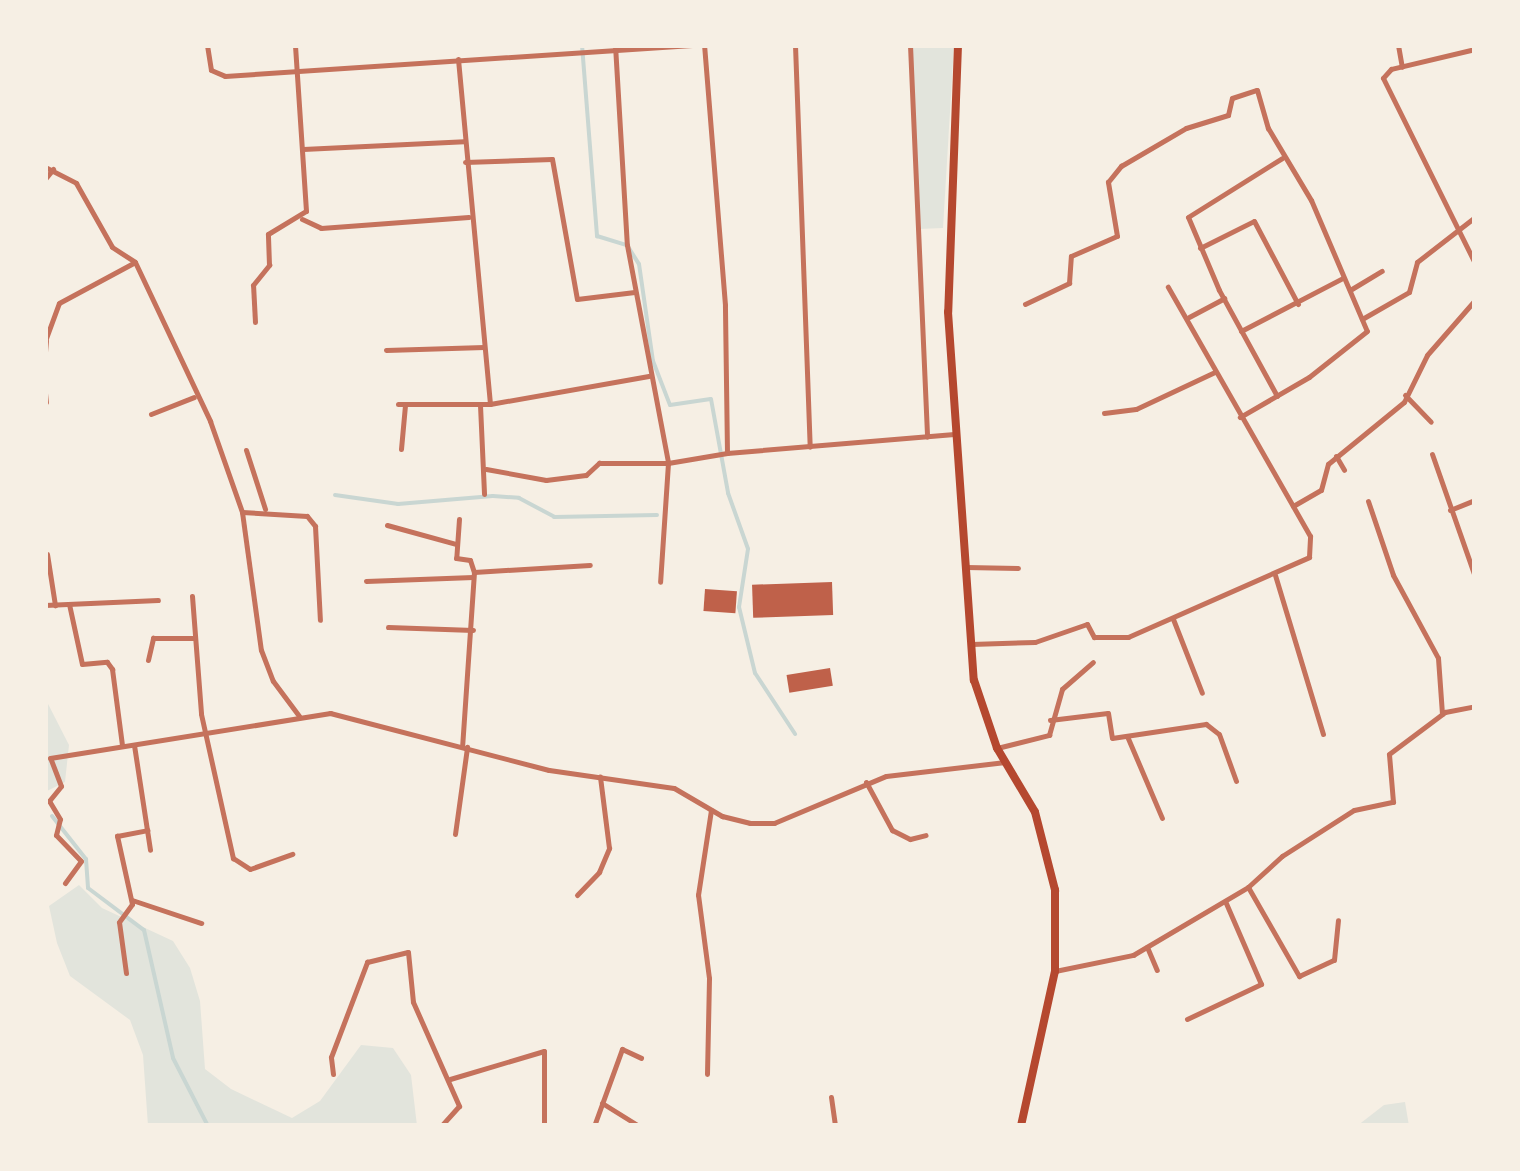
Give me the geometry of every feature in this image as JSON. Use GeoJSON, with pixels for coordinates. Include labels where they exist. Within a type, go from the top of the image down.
{"type":"FeatureCollection","features":[{"type":"Feature","properties":{"kind":"main road"},"geometry":{"type":"LineString","coordinates":[[958,45],[948,312],[971,644],[980,710],[997,748],[1035,812],[1050,861],[1055,971],[1021,1126]]}},
{"type":"Feature","properties":{"kind":"street"},"geometry":{"type":"LineString","coordinates":[[207,45],[209,67],[217,74],[696,45]]}},
{"type":"Feature","properties":{"kind":"street"},"geometry":{"type":"LineString","coordinates":[[295,45],[303,148],[302,219]]}},
{"type":"Feature","properties":{"kind":"street"},"geometry":{"type":"LineString","coordinates":[[563,45],[564,54]]}},
{"type":"Feature","properties":{"kind":"street"},"geometry":{"type":"LineString","coordinates":[[704,45],[725,305],[726,452]]}},
{"type":"Feature","properties":{"kind":"street"},"geometry":{"type":"LineString","coordinates":[[795,45],[810,446]]}},
{"type":"Feature","properties":{"kind":"street"},"geometry":{"type":"LineString","coordinates":[[910,45],[927,437]]}},
{"type":"Feature","properties":{"kind":"street"},"geometry":{"type":"LineString","coordinates":[[1398,45],[1402,67]]}},
{"type":"Feature","properties":{"kind":"street"},"geometry":{"type":"LineString","coordinates":[[615,48],[636,292],[668,463],[660,582]]}},
{"type":"Feature","properties":{"kind":"street"},"geometry":{"type":"LineString","coordinates":[[1475,49],[1384,73],[1384,83],[1475,263]]}},
{"type":"Feature","properties":{"kind":"street"},"geometry":{"type":"LineString","coordinates":[[458,59],[469,216],[490,404]]}},
{"type":"Feature","properties":{"kind":"street"},"geometry":{"type":"LineString","coordinates":[[1025,304],[1069,283],[1071,256],[1117,236],[1112,176],[1186,128],[1228,116],[1235,96],[1258,91],[1282,158],[1311,200],[1366,332],[1277,396],[1240,417]]}},
{"type":"Feature","properties":{"kind":"street"},"geometry":{"type":"LineString","coordinates":[[303,148],[464,141]]}},
{"type":"Feature","properties":{"kind":"street"},"geometry":{"type":"LineString","coordinates":[[1277,396],[1200,248],[1191,213],[1282,158]]}},
{"type":"Feature","properties":{"kind":"street"},"geometry":{"type":"LineString","coordinates":[[465,162],[552,159],[578,298],[636,292]]}},
{"type":"Feature","properties":{"kind":"street"},"geometry":{"type":"LineString","coordinates":[[45,179],[49,168],[76,182],[95,206],[112,247],[135,262],[194,397],[230,466],[242,512],[260,650],[273,681],[300,717]]}},
{"type":"Feature","properties":{"kind":"street"},"geometry":{"type":"LineString","coordinates":[[302,219],[322,228],[469,216]]}},
{"type":"Feature","properties":{"kind":"street"},"geometry":{"type":"LineString","coordinates":[[1362,319],[1410,292],[1416,262],[1475,217]]}},
{"type":"Feature","properties":{"kind":"street"},"geometry":{"type":"LineString","coordinates":[[254,322],[254,285],[269,265],[266,237],[302,219]]}},
{"type":"Feature","properties":{"kind":"street"},"geometry":{"type":"LineString","coordinates":[[1200,248],[1254,221],[1298,304]]}},
{"type":"Feature","properties":{"kind":"street"},"geometry":{"type":"LineString","coordinates":[[45,352],[59,303],[135,262]]}},
{"type":"Feature","properties":{"kind":"street"},"geometry":{"type":"LineString","coordinates":[[1348,290],[1382,271]]}},
{"type":"Feature","properties":{"kind":"street"},"geometry":{"type":"LineString","coordinates":[[1240,331],[1343,278]]}},
{"type":"Feature","properties":{"kind":"street"},"geometry":{"type":"LineString","coordinates":[[971,644],[1045,640],[1087,624],[1094,636],[1120,639],[1276,575],[1302,562],[1312,546],[1215,372],[1189,317],[1168,288]]}},
{"type":"Feature","properties":{"kind":"street"},"geometry":{"type":"LineString","coordinates":[[1189,317],[1224,298]]}},
{"type":"Feature","properties":{"kind":"street"},"geometry":{"type":"LineString","coordinates":[[1293,506],[1326,486],[1336,456],[1405,395],[1438,339],[1475,300]]}},
{"type":"Feature","properties":{"kind":"street"},"geometry":{"type":"LineString","coordinates":[[386,350],[484,347]]}},
{"type":"Feature","properties":{"kind":"street"},"geometry":{"type":"LineString","coordinates":[[1104,413],[1127,412],[1215,372]]}},
{"type":"Feature","properties":{"kind":"street"},"geometry":{"type":"LineString","coordinates":[[401,449],[401,404],[490,404],[649,376]]}},
{"type":"Feature","properties":{"kind":"street"},"geometry":{"type":"LineString","coordinates":[[45,393],[46,402]]}},
{"type":"Feature","properties":{"kind":"street"},"geometry":{"type":"LineString","coordinates":[[1405,395],[1430,422]]}},
{"type":"Feature","properties":{"kind":"street"},"geometry":{"type":"LineString","coordinates":[[151,414],[194,397]]}},
{"type":"Feature","properties":{"kind":"street"},"geometry":{"type":"LineString","coordinates":[[480,404],[486,469],[484,494]]}},
{"type":"Feature","properties":{"kind":"street"},"geometry":{"type":"LineString","coordinates":[[486,469],[546,480],[586,475],[593,464],[668,463],[726,452],[954,434]]}},
{"type":"Feature","properties":{"kind":"street"},"geometry":{"type":"LineString","coordinates":[[246,450],[265,510]]}},
{"type":"Feature","properties":{"kind":"street"},"geometry":{"type":"LineString","coordinates":[[1432,454],[1475,577]]}},
{"type":"Feature","properties":{"kind":"street"},"geometry":{"type":"LineString","coordinates":[[1336,456],[1344,470]]}},
{"type":"Feature","properties":{"kind":"street"},"geometry":{"type":"LineString","coordinates":[[1450,510],[1475,500]]}},
{"type":"Feature","properties":{"kind":"street"},"geometry":{"type":"LineString","coordinates":[[1368,501],[1393,575],[1438,658],[1442,714]]}},
{"type":"Feature","properties":{"kind":"street"},"geometry":{"type":"LineString","coordinates":[[242,512],[265,510],[307,516],[316,526],[320,620]]}},
{"type":"Feature","properties":{"kind":"street"},"geometry":{"type":"LineString","coordinates":[[455,834],[465,746],[463,680],[473,630],[474,574],[470,560],[456,558],[459,519]]}},
{"type":"Feature","properties":{"kind":"street"},"geometry":{"type":"LineString","coordinates":[[387,525],[456,544]]}},
{"type":"Feature","properties":{"kind":"street"},"geometry":{"type":"LineString","coordinates":[[47,554],[55,604]]}},
{"type":"Feature","properties":{"kind":"street"},"geometry":{"type":"LineString","coordinates":[[366,581],[590,565]]}},
{"type":"Feature","properties":{"kind":"street"},"geometry":{"type":"LineString","coordinates":[[963,567],[1018,568]]}},
{"type":"Feature","properties":{"kind":"street"},"geometry":{"type":"LineString","coordinates":[[1276,575],[1322,734]]}},
{"type":"Feature","properties":{"kind":"street"},"geometry":{"type":"LineString","coordinates":[[192,596],[205,734],[238,866],[250,869],[292,854]]}},
{"type":"Feature","properties":{"kind":"street"},"geometry":{"type":"LineString","coordinates":[[45,605],[158,600]]}},
{"type":"Feature","properties":{"kind":"street"},"geometry":{"type":"LineString","coordinates":[[69,604],[82,664],[106,662],[112,670],[122,745]]}},
{"type":"Feature","properties":{"kind":"street"},"geometry":{"type":"LineString","coordinates":[[1173,619],[1202,693]]}},
{"type":"Feature","properties":{"kind":"street"},"geometry":{"type":"LineString","coordinates":[[388,627],[473,630]]}},
{"type":"Feature","properties":{"kind":"street"},"geometry":{"type":"LineString","coordinates":[[148,660],[153,638],[194,638]]}},
{"type":"Feature","properties":{"kind":"street"},"geometry":{"type":"LineString","coordinates":[[997,748],[1049,735],[1050,720],[1062,689],[1093,662]]}},
{"type":"Feature","properties":{"kind":"street"},"geometry":{"type":"LineString","coordinates":[[1055,971],[1147,947],[1248,887],[1282,856],[1354,810],[1393,802],[1389,754],[1442,714],[1475,706]]}},
{"type":"Feature","properties":{"kind":"street"},"geometry":{"type":"LineString","coordinates":[[66,883],[81,861],[58,825],[50,801],[62,793],[48,757],[300,717],[340,713],[600,777],[674,788],[735,820],[774,823],[866,782],[1006,762]]}},
{"type":"Feature","properties":{"kind":"street"},"geometry":{"type":"LineString","coordinates":[[1050,720],[1108,713],[1112,738],[1206,724],[1219,734],[1236,781]]}},
{"type":"Feature","properties":{"kind":"street"},"geometry":{"type":"LineString","coordinates":[[1127,736],[1162,818]]}},
{"type":"Feature","properties":{"kind":"street"},"geometry":{"type":"LineString","coordinates":[[134,744],[150,850]]}},
{"type":"Feature","properties":{"kind":"street"},"geometry":{"type":"LineString","coordinates":[[577,895],[599,872],[610,848],[600,777]]}},
{"type":"Feature","properties":{"kind":"street"},"geometry":{"type":"LineString","coordinates":[[866,782],[892,830],[910,839],[926,835]]}},
{"type":"Feature","properties":{"kind":"street"},"geometry":{"type":"LineString","coordinates":[[706,1074],[709,978],[698,895],[711,810]]}},
{"type":"Feature","properties":{"kind":"street"},"geometry":{"type":"LineString","coordinates":[[126,973],[119,930],[132,902],[117,836],[147,830]]}},
{"type":"Feature","properties":{"kind":"street"},"geometry":{"type":"LineString","coordinates":[[1248,887],[1298,976],[1334,960],[1338,920]]}},
{"type":"Feature","properties":{"kind":"street"},"geometry":{"type":"LineString","coordinates":[[1187,1019],[1261,984],[1224,900]]}},
{"type":"Feature","properties":{"kind":"street"},"geometry":{"type":"LineString","coordinates":[[132,902],[201,923]]}},
{"type":"Feature","properties":{"kind":"street"},"geometry":{"type":"LineString","coordinates":[[1147,947],[1157,970]]}},
{"type":"Feature","properties":{"kind":"street"},"geometry":{"type":"LineString","coordinates":[[333,1074],[331,1058],[366,964],[408,952],[413,1002],[459,1106],[441,1126]]}},
{"type":"Feature","properties":{"kind":"street"},"geometry":{"type":"LineString","coordinates":[[594,1126],[622,1049],[642,1058]]}},
{"type":"Feature","properties":{"kind":"street"},"geometry":{"type":"LineString","coordinates":[[450,1079],[544,1051],[544,1126]]}},
{"type":"Feature","properties":{"kind":"street"},"geometry":{"type":"LineString","coordinates":[[830,1097],[835,1126]]}},
{"type":"Feature","properties":{"kind":"street"},"geometry":{"type":"LineString","coordinates":[[602,1103],[639,1126],[672,1126]]}},
{"type":"Feature","properties":{"kind":"shaded area"},"geometry":{"type":"Polygon","coordinates":[[[912,45],[954,45],[943,228],[919,229],[912,45]]]}},
{"type":"Feature","properties":{"kind":"shaded area"},"geometry":{"type":"Polygon","coordinates":[[[45,698],[69,745],[65,782],[45,792],[45,698]]]}},
{"type":"Feature","properties":{"kind":"shaded area"},"geometry":{"type":"Polygon","coordinates":[[[79,885],[102,908],[173,941],[190,968],[200,1001],[205,1069],[231,1089],[292,1118],[320,1101],[361,1045],[393,1048],[411,1075],[417,1126],[148,1126],[143,1055],[130,1020],[70,976],[57,943],[49,906],[79,885]]]}},
{"type":"Feature","properties":{"kind":"shaded area"},"geometry":{"type":"Polygon","coordinates":[[[1405,1102],[1409,1126],[1357,1126],[1384,1105],[1405,1102]]]}},
{"type":"Feature","properties":{"kind":"building"},"geometry":{"type":"Polygon","coordinates":[[[832,582],[833,615],[753,618],[752,585],[832,582]]]}},
{"type":"Feature","properties":{"kind":"building"},"geometry":{"type":"Polygon","coordinates":[[[705,589],[737,591],[735,613],[703,611],[705,589]]]}},
{"type":"Feature","properties":{"kind":"building"},"geometry":{"type":"Polygon","coordinates":[[[830,668],[833,686],[789,693],[787,675],[830,668]]]}},
{"type":"Feature","properties":{"kind":"waterway"},"geometry":{"type":"LineString","coordinates":[[582,45],[597,236],[627,245],[639,264],[653,361],[670,405],[711,399],[728,493],[748,549],[739,607],[755,673],[795,734]]}},
{"type":"Feature","properties":{"kind":"waterway"},"geometry":{"type":"LineString","coordinates":[[335,495],[398,504],[493,496],[519,498],[554,517],[657,515]]}},
{"type":"Feature","properties":{"kind":"waterway"},"geometry":{"type":"LineString","coordinates":[[52,816],[86,859],[88,888],[144,930],[173,1058],[208,1126]]}}]}
